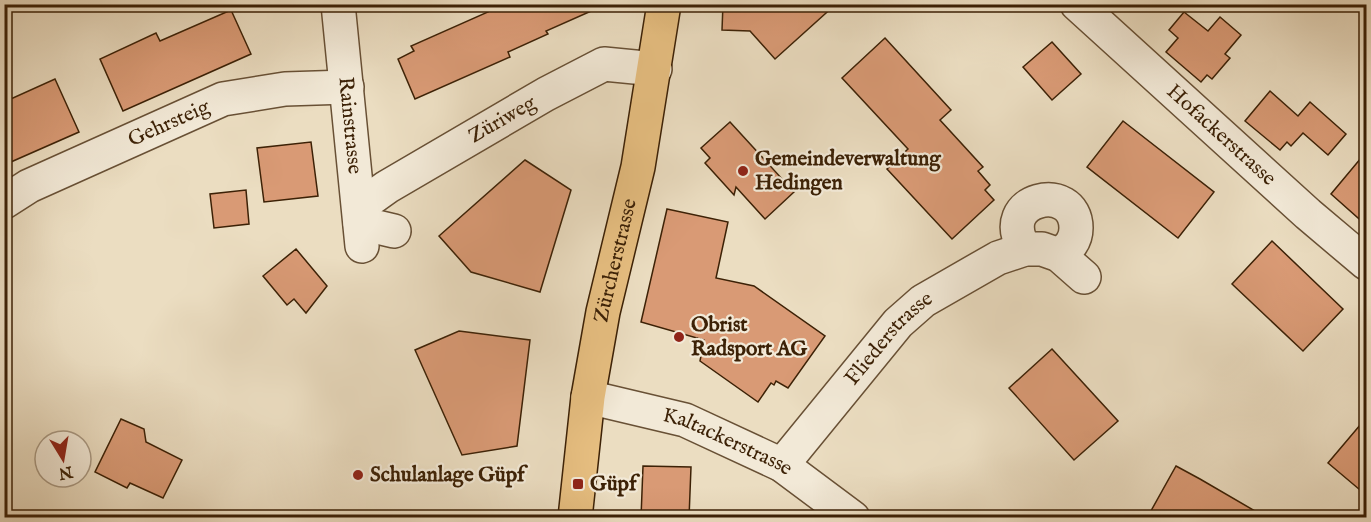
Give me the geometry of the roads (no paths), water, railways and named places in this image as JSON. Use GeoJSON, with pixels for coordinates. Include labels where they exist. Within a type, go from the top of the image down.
{"type":"FeatureCollection","features":[{"type":"Feature","properties":{"kind":"main road","name":"Zürcherstrasse"},"geometry":{"type":"LineString","coordinates":[[575,518],[588,397],[603,312],[638,167],[664,4]]}},
{"type":"Feature","properties":{"kind":"street","name":"Rainstrasse"},"geometry":{"type":"LineString","coordinates":[[338,4],[360,225]]}},
{"type":"Feature","properties":{"kind":"street","name":"Hofackerstrasse"},"geometry":{"type":"LineString","coordinates":[[1077,4],[1308,214],[1366,263]]}},
{"type":"Feature","properties":{"kind":"street","name":"Züriweg"},"geometry":{"type":"LineString","coordinates":[[360,225],[387,187],[546,94],[604,64],[655,69]]}},
{"type":"Feature","properties":{"kind":"street","name":"Gehrsteig"},"geometry":{"type":"LineString","coordinates":[[4,202],[29,186],[223,99],[285,89],[347,87]]}},
{"type":"Feature","properties":{"kind":"street"},"geometry":{"type":"LineString","coordinates":[[1025,249],[1019,241],[1017,231],[1022,212],[1037,200],[1055,200],[1068,208],[1076,224],[1073,242],[1059,255]]}},
{"type":"Feature","properties":{"kind":"street"},"geometry":{"type":"LineString","coordinates":[[360,225],[394,231]]}},
{"type":"Feature","properties":{"kind":"street","name":"Fliederstrasse"},"geometry":{"type":"LineString","coordinates":[[782,465],[891,331],[923,302],[998,258],[1025,249],[1042,249],[1059,255],[1084,277]]}},
{"type":"Feature","properties":{"kind":"street","name":"Kaltackerstrasse"},"geometry":{"type":"LineString","coordinates":[[588,397],[685,420],[782,465],[854,518]]}},
{"type":"Feature","properties":{"kind":"place","name":"Gemeindeverwaltung Hedingen"},"geometry":{"type":"Point","coordinates":[743,171]}},
{"type":"Feature","properties":{"kind":"place","name":"Obrist Radsport AG"},"geometry":{"type":"Point","coordinates":[679,337]}},
{"type":"Feature","properties":{"kind":"place","name":"Schulanlage Güpf"},"geometry":{"type":"Point","coordinates":[358,475]}},
{"type":"Feature","properties":{"kind":"place","name":"Güpf"},"geometry":{"type":"Point","coordinates":[578,484]}}]}
